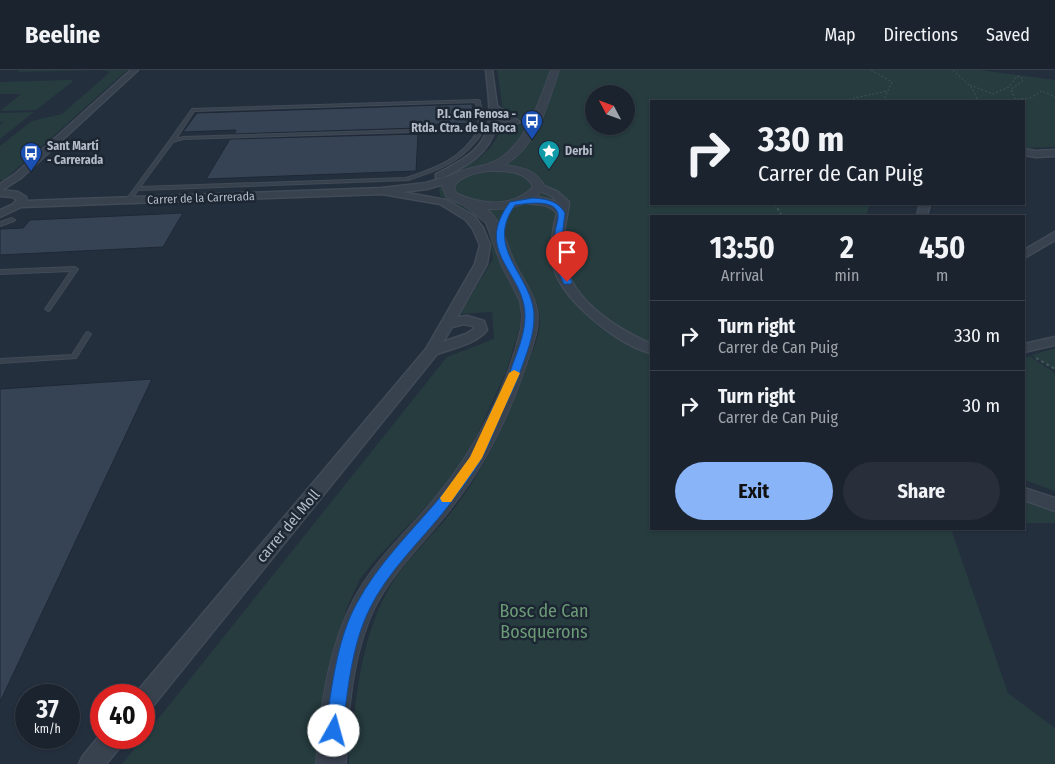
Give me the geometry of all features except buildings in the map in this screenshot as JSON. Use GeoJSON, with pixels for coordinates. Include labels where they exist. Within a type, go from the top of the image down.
{"type":"FeatureCollection","features":[{"type":"Feature","properties":{"kind":"street"},"geometry":{"type":"LineString","coordinates":[[0,188],[12,182],[135,70]]}},
{"type":"Feature","properties":{"kind":"street"},"geometry":{"type":"LineString","coordinates":[[382,191],[421,183],[460,166],[482,151],[492,135],[494,122],[489,70]]}},
{"type":"Feature","properties":{"kind":"street"},"geometry":{"type":"LineString","coordinates":[[331,764],[337,702],[352,635],[362,607],[381,576],[444,502],[476,458],[507,392],[527,334],[530,316],[528,305],[506,260],[496,226],[483,211],[451,195],[448,186],[454,178],[467,172],[489,168],[505,161],[521,145],[535,122],[554,70]]}},
{"type":"Feature","properties":{"kind":"street"},"geometry":{"type":"LineString","coordinates":[[494,108],[500,114],[516,122],[508,126],[500,126],[494,122]]}},
{"type":"Feature","properties":{"kind":"street"},"geometry":{"type":"LineString","coordinates":[[521,145],[520,162],[528,174],[537,181],[539,187],[561,198],[564,202],[559,233],[558,260],[572,291],[589,309],[616,331],[650,348]]}},
{"type":"Feature","properties":{"kind":"street"},"geometry":{"type":"LineString","coordinates":[[1025,152],[1036,154],[1055,153]]}},
{"type":"Feature","properties":{"kind":"street"},"geometry":{"type":"LineString","coordinates":[[489,168],[515,170],[528,174]]}},
{"type":"Feature","properties":{"kind":"street","name":"Carrer de la Carrerada"},"geometry":{"type":"LineString","coordinates":[[19,204],[382,191],[427,186],[454,178]]}},
{"type":"Feature","properties":{"kind":"street"},"geometry":{"type":"LineString","coordinates":[[12,182],[16,194]]}},
{"type":"Feature","properties":{"kind":"street"},"geometry":{"type":"LineString","coordinates":[[499,237],[506,212],[518,202],[532,195],[539,187]]}},
{"type":"Feature","properties":{"kind":"street","name":"Carrer de la Carrerada"},"geometry":{"type":"LineString","coordinates":[[382,191],[451,195]]}},
{"type":"Feature","properties":{"kind":"street","name":"carrer del Moll"},"geometry":{"type":"LineString","coordinates":[[155,687],[432,351],[481,264],[485,245],[478,228],[470,218],[443,202],[382,191]]}},
{"type":"Feature","properties":{"kind":"street"},"geometry":{"type":"LineString","coordinates":[[0,193],[16,194],[23,199],[19,204],[0,214]]}},
{"type":"Feature","properties":{"kind":"street"},"geometry":{"type":"LineString","coordinates":[[469,203],[488,206],[518,202],[547,202],[558,207],[562,213]]}},
{"type":"Feature","properties":{"kind":"street"},"geometry":{"type":"LineString","coordinates":[[1025,254],[1055,235]]}},
{"type":"Feature","properties":{"kind":"street"},"geometry":{"type":"LineString","coordinates":[[432,351],[471,337],[481,330],[479,324],[472,320],[459,320],[448,324]]}},
{"type":"Feature","properties":{"kind":"street"},"geometry":{"type":"LineString","coordinates":[[1028,352],[1055,341]]}},
{"type":"Feature","properties":{"kind":"street"},"geometry":{"type":"LineString","coordinates":[[1025,494],[1055,504]]}},
{"type":"Feature","properties":{"kind":"street"},"geometry":{"type":"LineString","coordinates":[[91,764],[104,749]]}},
{"type":"Feature","properties":{"kind":"lane"},"geometry":{"type":"LineString","coordinates":[[128,200],[193,110],[478,101],[481,129],[476,142],[452,160],[429,172],[406,180],[136,189]]}},
{"type":"Feature","properties":{"kind":"lane"},"geometry":{"type":"LineString","coordinates":[[172,141],[183,138],[481,129]]}},
{"type":"Feature","properties":{"kind":"lane"},"geometry":{"type":"LineString","coordinates":[[0,224],[12,220]]}},
{"type":"Feature","properties":{"kind":"lane"},"geometry":{"type":"LineString","coordinates":[[0,272],[75,269],[48,309]]}},
{"type":"Feature","properties":{"kind":"lane"},"geometry":{"type":"LineString","coordinates":[[0,361],[74,357],[88,334]]}},
{"type":"Feature","properties":{"kind":"path"},"geometry":{"type":"LineString","coordinates":[[871,70],[892,82],[883,100]]}},
{"type":"Feature","properties":{"kind":"path"},"geometry":{"type":"LineString","coordinates":[[953,70],[970,85],[976,94],[976,100]]}},
{"type":"Feature","properties":{"kind":"path"},"geometry":{"type":"LineString","coordinates":[[970,85],[993,94],[1009,87],[1017,76],[1021,77],[1023,81],[1011,89],[1015,99],[1030,98],[1041,91],[1055,97]]}},
{"type":"Feature","properties":{"kind":"path"},"geometry":{"type":"LineString","coordinates":[[846,100],[887,91]]}},
{"type":"Feature","properties":{"kind":"path"},"geometry":{"type":"LineString","coordinates":[[1028,352],[1055,369]]}},
{"type":"Feature","properties":{"kind":"green space"},"geometry":{"type":"Polygon","coordinates":[[[20,70],[101,70],[17,72],[20,70]]]}},
{"type":"Feature","properties":{"kind":"green space"},"geometry":{"type":"Polygon","coordinates":[[[101,70],[127,70],[4,180],[0,180],[0,146],[32,121],[62,114],[109,73],[108,71],[101,70]]]}},
{"type":"Feature","properties":{"kind":"green space","name":"Bosc de Can Bosquerons"},"geometry":{"type":"Polygon","coordinates":[[[497,70],[980,70],[1055,80],[1055,147],[1025,148],[1025,100],[650,100],[650,205],[870,205],[866,215],[650,215],[650,530],[951,530],[1008,693],[1055,728],[1055,764],[349,764],[349,749],[361,668],[378,610],[400,571],[462,498],[494,443],[537,338],[540,321],[537,303],[521,304],[520,327],[506,372],[478,433],[457,469],[440,492],[376,559],[360,579],[347,607],[325,687],[315,764],[122,764],[134,749],[155,749],[155,723],[447,357],[494,339],[492,312],[460,314],[493,259],[489,233],[482,218],[440,196],[438,180],[467,166],[484,154],[497,138],[501,128],[517,127],[522,121],[503,110],[497,70]]]}},
{"type":"Feature","properties":{"kind":"green space"},"geometry":{"type":"Polygon","coordinates":[[[72,80],[72,82],[36,110],[0,111],[21,94],[0,94],[0,82],[72,80]]]}},
{"type":"Feature","properties":{"kind":"green space"},"geometry":{"type":"Polygon","coordinates":[[[34,112],[0,139],[0,125],[3,122],[0,122],[0,113],[34,112]]]}},
{"type":"Feature","properties":{"kind":"green space"},"geometry":{"type":"Polygon","coordinates":[[[1055,348],[1055,370],[1031,355],[1055,348]]]}},
{"type":"Feature","properties":{"kind":"green space"},"geometry":{"type":"Polygon","coordinates":[[[1025,357],[1031,357],[1055,373],[1055,491],[1025,480],[1025,357]]]}},
{"type":"Feature","properties":{"kind":"green space"},"geometry":{"type":"Polygon","coordinates":[[[1025,501],[1055,512],[1055,523],[1025,523],[1025,501]]]}},
{"type":"Feature","properties":{"kind":"slow traffic"},"geometry":{"type":"LineString","coordinates":[[447,498],[476,458],[488,436],[514,373]]}},
{"type":"Feature","properties":{"kind":"place","name":"P.I. Can Fenosa - Rtda. Ctra. de la Roca"},"geometry":{"type":"Point","coordinates":[532,140]}},
{"type":"Feature","properties":{"kind":"place","name":"Derbi"},"geometry":{"type":"Point","coordinates":[549,170]}},
{"type":"Feature","properties":{"kind":"place","name":"Sant Martí - Carrerada"},"geometry":{"type":"Point","coordinates":[31,172]}},
{"type":"Feature","properties":{"kind":"route"},"geometry":{"type":"LineString","coordinates":[[334,731],[337,702],[344,667],[352,635],[362,607],[381,576],[444,502],[476,458],[488,436],[514,374],[527,334],[530,316],[528,305],[506,260],[499,237],[506,212],[512,204],[524,200],[540,200],[558,207],[562,213],[558,260],[567,282]]}}]}
